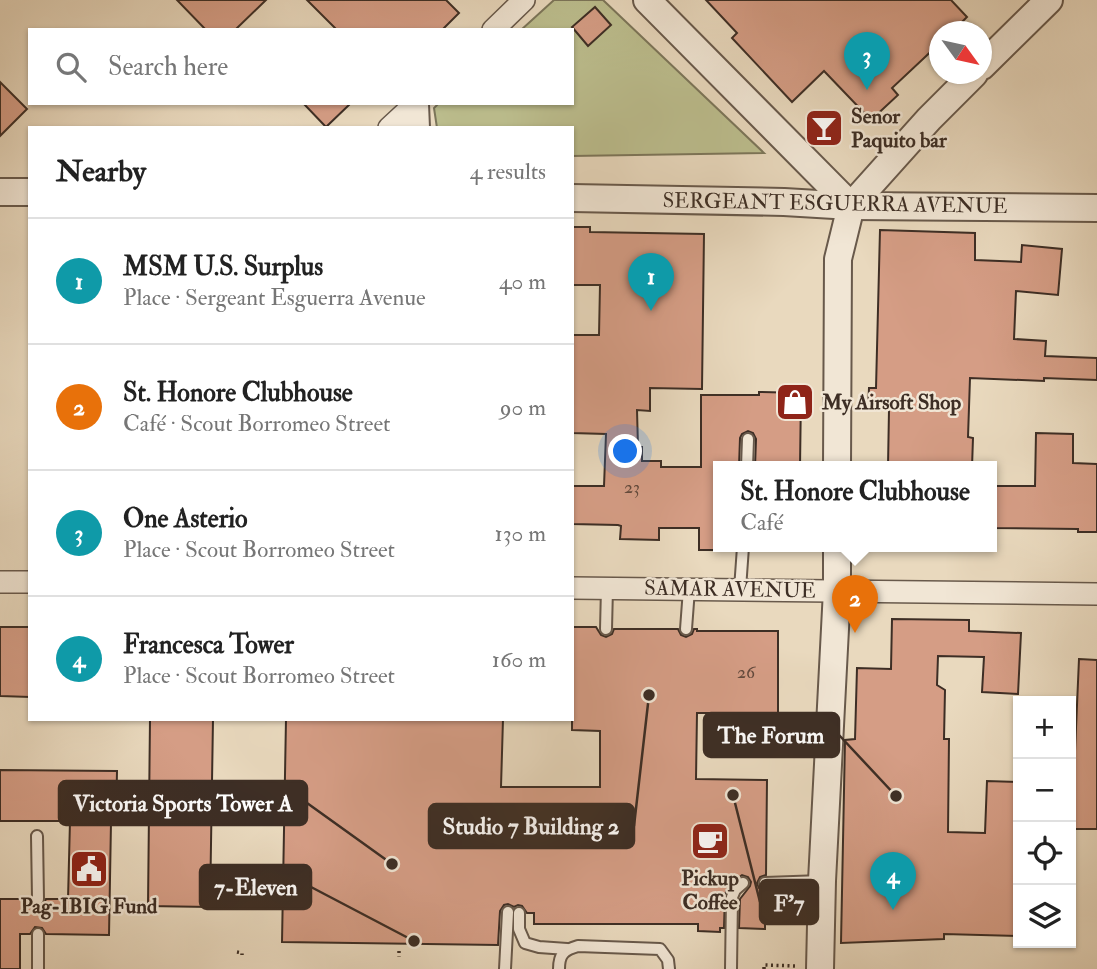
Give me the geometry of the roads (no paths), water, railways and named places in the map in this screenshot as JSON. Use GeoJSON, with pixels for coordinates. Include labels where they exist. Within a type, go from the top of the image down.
{"type":"FeatureCollection","features":[{"type":"Feature","properties":{"kind":"street"},"geometry":{"type":"LineString","coordinates":[[495,28],[524,0]]}},
{"type":"Feature","properties":{"kind":"street"},"geometry":{"type":"LineString","coordinates":[[647,0],[852,206]]}},
{"type":"Feature","properties":{"kind":"street"},"geometry":{"type":"LineString","coordinates":[[992,56],[1049,0]]}},
{"type":"Feature","properties":{"kind":"street"},"geometry":{"type":"LineString","coordinates":[[837,461],[838,260],[852,206],[929,119],[964,84]]}},
{"type":"Feature","properties":{"kind":"street"},"geometry":{"type":"LineString","coordinates":[[392,126],[416,112]]}},
{"type":"Feature","properties":{"kind":"street"},"geometry":{"type":"LineString","coordinates":[[0,192],[28,192]]}},
{"type":"Feature","properties":{"kind":"street","name":"SERGEANT ESGUERRA AVENUE"},"geometry":{"type":"LineString","coordinates":[[574,198],[852,206],[1097,208]]}},
{"type":"Feature","properties":{"kind":"street"},"geometry":{"type":"LineString","coordinates":[[810,968],[822,881],[837,552]]}},
{"type":"Feature","properties":{"kind":"street"},"geometry":{"type":"LineString","coordinates":[[0,582],[28,582]]}},
{"type":"Feature","properties":{"kind":"street","name":"SAMAR AVENUE"},"geometry":{"type":"LineString","coordinates":[[574,588],[1097,594]]}},
{"type":"Feature","properties":{"kind":"lane"},"geometry":{"type":"LineString","coordinates":[[747,461],[748,439]]}},
{"type":"Feature","properties":{"kind":"lane"},"geometry":{"type":"LineString","coordinates":[[740,589],[743,552]]}},
{"type":"Feature","properties":{"kind":"lane"},"geometry":{"type":"LineString","coordinates":[[606,629],[607,588]]}},
{"type":"Feature","properties":{"kind":"lane"},"geometry":{"type":"LineString","coordinates":[[686,629],[689,589]]}},
{"type":"Feature","properties":{"kind":"lane"},"geometry":{"type":"LineString","coordinates":[[37,836],[38,899]]}},
{"type":"Feature","properties":{"kind":"lane"},"geometry":{"type":"LineString","coordinates":[[765,883],[822,881]]}},
{"type":"Feature","properties":{"kind":"lane"},"geometry":{"type":"LineString","coordinates":[[731,969],[732,897],[743,883]]}},
{"type":"Feature","properties":{"kind":"lane"},"geometry":{"type":"LineString","coordinates":[[505,969],[513,912],[525,943],[567,949],[578,946],[660,949],[668,960],[669,969]]}},
{"type":"Feature","properties":{"kind":"lane"},"geometry":{"type":"LineString","coordinates":[[38,934],[38,969]]}},
{"type":"Feature","properties":{"kind":"lane"},"geometry":{"type":"LineString","coordinates":[[559,969],[559,958],[567,949]]}},
{"type":"Feature","properties":{"kind":"place","name":"One Asterio"},"geometry":{"type":"Point","coordinates":[867,90]}},
{"type":"Feature","properties":{"kind":"place","name":"Senor Paquito bar"},"geometry":{"type":"Point","coordinates":[824,128]}},
{"type":"Feature","properties":{"kind":"place","name":"MSM U.S. Surplus"},"geometry":{"type":"Point","coordinates":[651,311]}},
{"type":"Feature","properties":{"kind":"place","name":"My Airsoft Shop"},"geometry":{"type":"Point","coordinates":[795,402]}},
{"type":"Feature","properties":{"kind":"place","name":"St. Honore Clubhouse"},"geometry":{"type":"Point","coordinates":[855,633]}},
{"type":"Feature","properties":{"kind":"place","name":"Studio 7 Building 2"},"geometry":{"type":"Point","coordinates":[649,695]}},
{"type":"Feature","properties":{"kind":"place","name":"F'7"},"geometry":{"type":"Point","coordinates":[733,795]}},
{"type":"Feature","properties":{"kind":"place","name":"The Forum"},"geometry":{"type":"Point","coordinates":[896,796]}},
{"type":"Feature","properties":{"kind":"place","name":"Pickup Coffee"},"geometry":{"type":"Point","coordinates":[710,841]}},
{"type":"Feature","properties":{"kind":"place","name":"Victoria Sports Tower A"},"geometry":{"type":"Point","coordinates":[392,864]}},
{"type":"Feature","properties":{"kind":"place","name":"Pag-IBIG Fund"},"geometry":{"type":"Point","coordinates":[89,869]}},
{"type":"Feature","properties":{"kind":"place","name":"Francesca Tower"},"geometry":{"type":"Point","coordinates":[893,910]}},
{"type":"Feature","properties":{"kind":"place","name":"7-Eleven"},"geometry":{"type":"Point","coordinates":[414,941]}}]}
